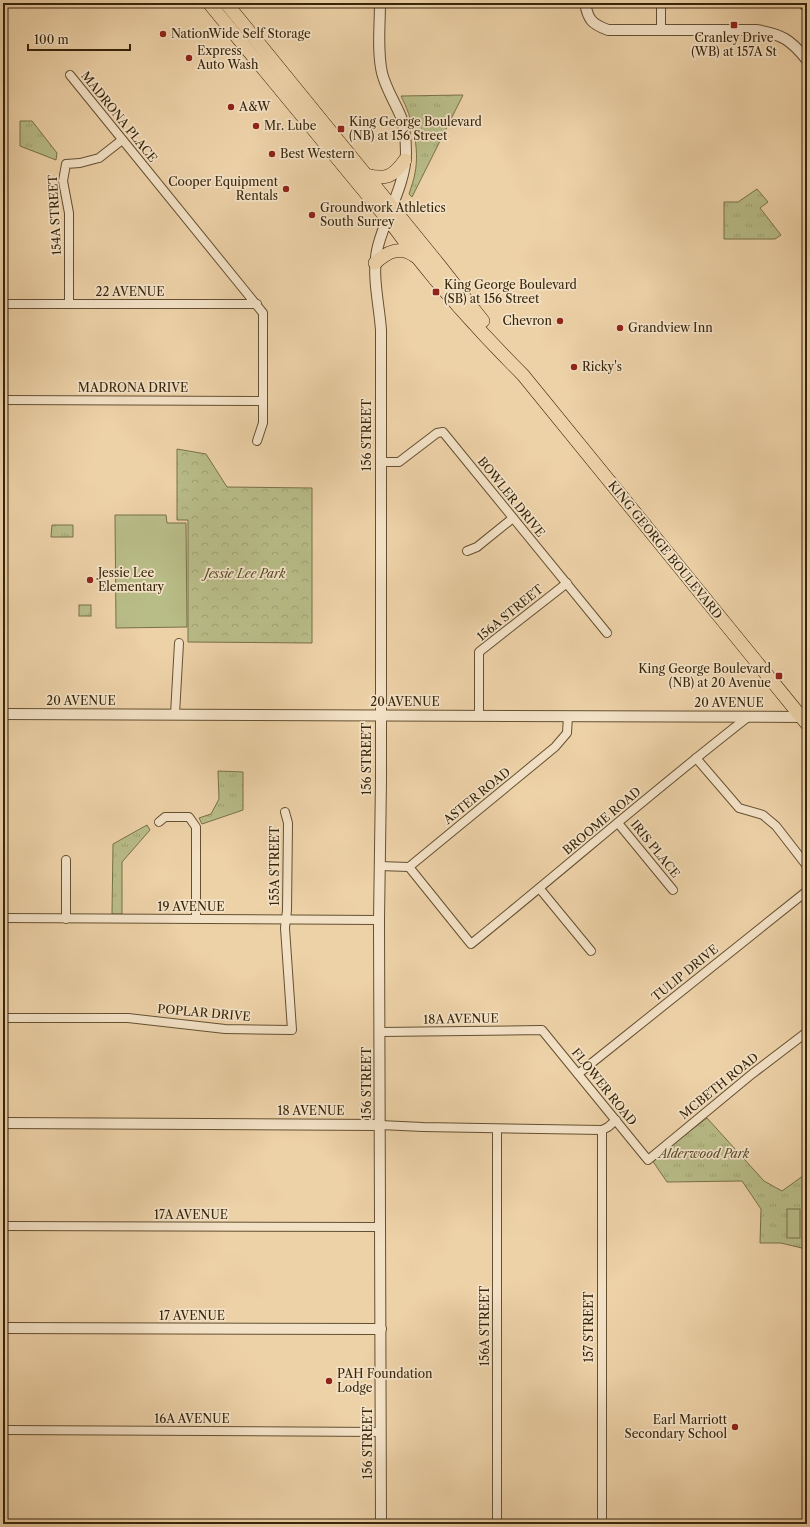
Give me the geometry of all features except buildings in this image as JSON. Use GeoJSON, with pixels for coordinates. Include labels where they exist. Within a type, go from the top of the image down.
{"type":"FeatureCollection","features":[{"type":"Feature","properties":{"kind":"main road","name":"KING GEORGE BOULEVARD"},"geometry":{"type":"LineString","coordinates":[[217,5],[241,30],[260,45],[296,88],[444,270],[523,375],[805,719]]}},
{"type":"Feature","properties":{"kind":"main road","name":"KING GEORGE BOULEVARD"},"geometry":{"type":"LineString","coordinates":[[217,5],[274,82],[415,256],[486,337],[523,375]]}},
{"type":"Feature","properties":{"kind":"main road"},"geometry":{"type":"LineString","coordinates":[[274,82],[284,86],[302,107],[311,108]]}},
{"type":"Feature","properties":{"kind":"main road"},"geometry":{"type":"LineString","coordinates":[[366,175],[378,178],[385,177],[397,171],[406,160]]}},
{"type":"Feature","properties":{"kind":"main road"},"geometry":{"type":"LineString","coordinates":[[375,263],[393,251],[403,250],[415,256]]}},
{"type":"Feature","properties":{"kind":"street","name":"156 STREET"},"geometry":{"type":"LineString","coordinates":[[380,3],[380,54],[382,72],[388,92],[402,122],[405,138],[406,160],[403,175],[377,247],[375,263],[375,277],[381,330],[379,920],[381,1524]]}},
{"type":"Feature","properties":{"kind":"street"},"geometry":{"type":"LineString","coordinates":[[585,3],[587,15],[596,25],[608,30],[756,30],[770,32],[786,39],[794,45],[807,60]]}},
{"type":"Feature","properties":{"kind":"street"},"geometry":{"type":"LineString","coordinates":[[661,3],[661,30]]}},
{"type":"Feature","properties":{"kind":"street","name":"MADRONA PLACE"},"geometry":{"type":"LineString","coordinates":[[70,75],[257,304]]}},
{"type":"Feature","properties":{"kind":"street","name":"154A STREET"},"geometry":{"type":"LineString","coordinates":[[69,304],[69,213],[63,181],[66,164],[80,163],[99,158],[122,140]]}},
{"type":"Feature","properties":{"kind":"street","name":"22 AVENUE"},"geometry":{"type":"LineString","coordinates":[[3,304],[257,304]]}},
{"type":"Feature","properties":{"kind":"street"},"geometry":{"type":"LineString","coordinates":[[257,304],[264,313],[263,423],[257,440]]}},
{"type":"Feature","properties":{"kind":"street","name":"MADRONA DRIVE"},"geometry":{"type":"LineString","coordinates":[[3,400],[263,401]]}},
{"type":"Feature","properties":{"kind":"street","name":"BOWLER DRIVE"},"geometry":{"type":"LineString","coordinates":[[380,462],[399,462],[437,433],[443,432],[607,633]]}},
{"type":"Feature","properties":{"kind":"street"},"geometry":{"type":"LineString","coordinates":[[467,551],[477,547],[513,518]]}},
{"type":"Feature","properties":{"kind":"street","name":"156A STREET"},"geometry":{"type":"LineString","coordinates":[[480,716],[479,652],[567,583]]}},
{"type":"Feature","properties":{"kind":"street"},"geometry":{"type":"LineString","coordinates":[[176,714],[179,643]]}},
{"type":"Feature","properties":{"kind":"street","name":"20 AVENUE"},"geometry":{"type":"LineString","coordinates":[[3,714],[748,717],[805,719]]}},
{"type":"Feature","properties":{"kind":"street","name":"ASTER ROAD"},"geometry":{"type":"LineString","coordinates":[[409,867],[555,747],[567,733],[568,716]]}},
{"type":"Feature","properties":{"kind":"street","name":"BROOME ROAD"},"geometry":{"type":"LineString","coordinates":[[409,867],[471,944],[696,758],[748,717]]}},
{"type":"Feature","properties":{"kind":"street"},"geometry":{"type":"LineString","coordinates":[[696,758],[739,808],[763,815],[776,826],[807,866]]}},
{"type":"Feature","properties":{"kind":"street","name":"155A STREET"},"geometry":{"type":"LineString","coordinates":[[285,812],[288,823],[286,919]]}},
{"type":"Feature","properties":{"kind":"street"},"geometry":{"type":"LineString","coordinates":[[159,822],[165,817],[189,817],[196,827],[196,918]]}},
{"type":"Feature","properties":{"kind":"street","name":"IRIS PLACE"},"geometry":{"type":"LineString","coordinates":[[618,823],[673,890]]}},
{"type":"Feature","properties":{"kind":"street"},"geometry":{"type":"LineString","coordinates":[[66,860],[66,919]]}},
{"type":"Feature","properties":{"kind":"street"},"geometry":{"type":"LineString","coordinates":[[380,866],[409,867]]}},
{"type":"Feature","properties":{"kind":"street"},"geometry":{"type":"LineString","coordinates":[[540,888],[590,952]]}},
{"type":"Feature","properties":{"kind":"street","name":"TULIP DRIVE"},"geometry":{"type":"LineString","coordinates":[[578,1074],[807,892]]}},
{"type":"Feature","properties":{"kind":"street","name":"19 AVENUE"},"geometry":{"type":"LineString","coordinates":[[3,918],[379,920]]}},
{"type":"Feature","properties":{"kind":"street","name":"POPLAR DRIVE"},"geometry":{"type":"LineString","coordinates":[[3,1018],[128,1018],[225,1029],[292,1030],[285,928],[286,919]]}},
{"type":"Feature","properties":{"kind":"street","name":"FLOWER ROAD"},"geometry":{"type":"LineString","coordinates":[[542,1030],[648,1160]]}},
{"type":"Feature","properties":{"kind":"street","name":"18A AVENUE"},"geometry":{"type":"LineString","coordinates":[[380,1032],[542,1030]]}},
{"type":"Feature","properties":{"kind":"street","name":"MCBETH ROAD"},"geometry":{"type":"LineString","coordinates":[[648,1160],[752,1074],[807,1032]]}},
{"type":"Feature","properties":{"kind":"street"},"geometry":{"type":"LineString","coordinates":[[602,1130],[616,1120]]}},
{"type":"Feature","properties":{"kind":"street","name":"18 AVENUE"},"geometry":{"type":"LineString","coordinates":[[3,1123],[380,1125],[602,1130]]}},
{"type":"Feature","properties":{"kind":"street","name":"156A STREET"},"geometry":{"type":"LineString","coordinates":[[497,1128],[497,1524]]}},
{"type":"Feature","properties":{"kind":"street","name":"157 STREET"},"geometry":{"type":"LineString","coordinates":[[602,1130],[602,1524]]}},
{"type":"Feature","properties":{"kind":"street","name":"17A AVENUE"},"geometry":{"type":"LineString","coordinates":[[3,1226],[380,1227]]}},
{"type":"Feature","properties":{"kind":"street","name":"17 AVENUE"},"geometry":{"type":"LineString","coordinates":[[3,1328],[381,1329]]}},
{"type":"Feature","properties":{"kind":"street","name":"16A AVENUE"},"geometry":{"type":"LineString","coordinates":[[3,1430],[381,1432]]}},
{"type":"Feature","properties":{"kind":"green space"},"geometry":{"type":"Polygon","coordinates":[[[463,95],[412,197],[409,194],[414,178],[416,143],[409,113],[401,96],[463,95]]]}},
{"type":"Feature","properties":{"kind":"green space"},"geometry":{"type":"Polygon","coordinates":[[[20,121],[32,121],[57,153],[56,160],[20,146],[20,121]]]}},
{"type":"Feature","properties":{"kind":"green space"},"geometry":{"type":"Polygon","coordinates":[[[757,189],[768,202],[760,208],[781,235],[775,239],[724,239],[724,202],[738,202],[757,189]]]}},
{"type":"Feature","properties":{"kind":"green space","name":"Jessie Lee Park"},"geometry":{"type":"Polygon","coordinates":[[[177,449],[206,454],[227,487],[312,488],[312,643],[188,642],[188,520],[177,520],[177,449]]]}},
{"type":"Feature","properties":{"kind":"green space"},"geometry":{"type":"Polygon","coordinates":[[[115,515],[166,515],[167,523],[186,523],[187,627],[116,628],[115,515]]]}},
{"type":"Feature","properties":{"kind":"green space"},"geometry":{"type":"Polygon","coordinates":[[[52,525],[73,525],[73,537],[51,537],[52,525]]]}},
{"type":"Feature","properties":{"kind":"green space"},"geometry":{"type":"Polygon","coordinates":[[[79,605],[91,605],[91,616],[79,616],[79,605]]]}},
{"type":"Feature","properties":{"kind":"green space"},"geometry":{"type":"Polygon","coordinates":[[[218,771],[243,772],[243,810],[202,824],[199,818],[211,814],[219,799],[218,771]]]}},
{"type":"Feature","properties":{"kind":"green space"},"geometry":{"type":"Polygon","coordinates":[[[147,825],[150,830],[122,862],[122,914],[112,914],[113,844],[147,825]]]}},
{"type":"Feature","properties":{"kind":"green space","name":"Alderwood Park"},"geometry":{"type":"Polygon","coordinates":[[[707,1118],[764,1181],[782,1191],[807,1173],[807,1329],[806,1249],[781,1243],[760,1243],[761,1209],[742,1181],[667,1182],[652,1160],[707,1118]]]}},
{"type":"Feature","properties":{"kind":"green space"},"geometry":{"type":"Polygon","coordinates":[[[787,1209],[800,1209],[800,1238],[787,1238],[787,1209]]]}},
{"type":"Feature","properties":{"kind":"place","name":"Cranley Drive (WB) at 157A St"},"geometry":{"type":"Point","coordinates":[734,25]}},
{"type":"Feature","properties":{"kind":"place","name":"NationWide Self Storage"},"geometry":{"type":"Point","coordinates":[163,34]}},
{"type":"Feature","properties":{"kind":"place","name":"Express Auto Wash"},"geometry":{"type":"Point","coordinates":[189,58]}},
{"type":"Feature","properties":{"kind":"place","name":"A&W"},"geometry":{"type":"Point","coordinates":[231,107]}},
{"type":"Feature","properties":{"kind":"place","name":"Mr. Lube"},"geometry":{"type":"Point","coordinates":[256,126]}},
{"type":"Feature","properties":{"kind":"place","name":"King George Boulevard (NB) at 156 Street"},"geometry":{"type":"Point","coordinates":[341,129]}},
{"type":"Feature","properties":{"kind":"place","name":"Best Western"},"geometry":{"type":"Point","coordinates":[272,154]}},
{"type":"Feature","properties":{"kind":"place","name":"Cooper Equipment Rentals"},"geometry":{"type":"Point","coordinates":[286,189]}},
{"type":"Feature","properties":{"kind":"place","name":"Groundwork Athletics South Surrey"},"geometry":{"type":"Point","coordinates":[312,215]}},
{"type":"Feature","properties":{"kind":"place","name":"King George Boulevard (SB) at 156 Street"},"geometry":{"type":"Point","coordinates":[436,292]}},
{"type":"Feature","properties":{"kind":"place","name":"Chevron"},"geometry":{"type":"Point","coordinates":[560,321]}},
{"type":"Feature","properties":{"kind":"place","name":"Grandview Inn"},"geometry":{"type":"Point","coordinates":[620,328]}},
{"type":"Feature","properties":{"kind":"place","name":"Ricky's"},"geometry":{"type":"Point","coordinates":[574,367]}},
{"type":"Feature","properties":{"kind":"place","name":"Jessie Lee Elementary"},"geometry":{"type":"Point","coordinates":[90,580]}},
{"type":"Feature","properties":{"kind":"place","name":"King George Boulevard (NB) at 20 Avenue"},"geometry":{"type":"Point","coordinates":[779,676]}},
{"type":"Feature","properties":{"kind":"place","name":"PAH Foundation Lodge"},"geometry":{"type":"Point","coordinates":[329,1381]}},
{"type":"Feature","properties":{"kind":"place","name":"Earl Marriott Secondary School"},"geometry":{"type":"Point","coordinates":[735,1427]}}]}
